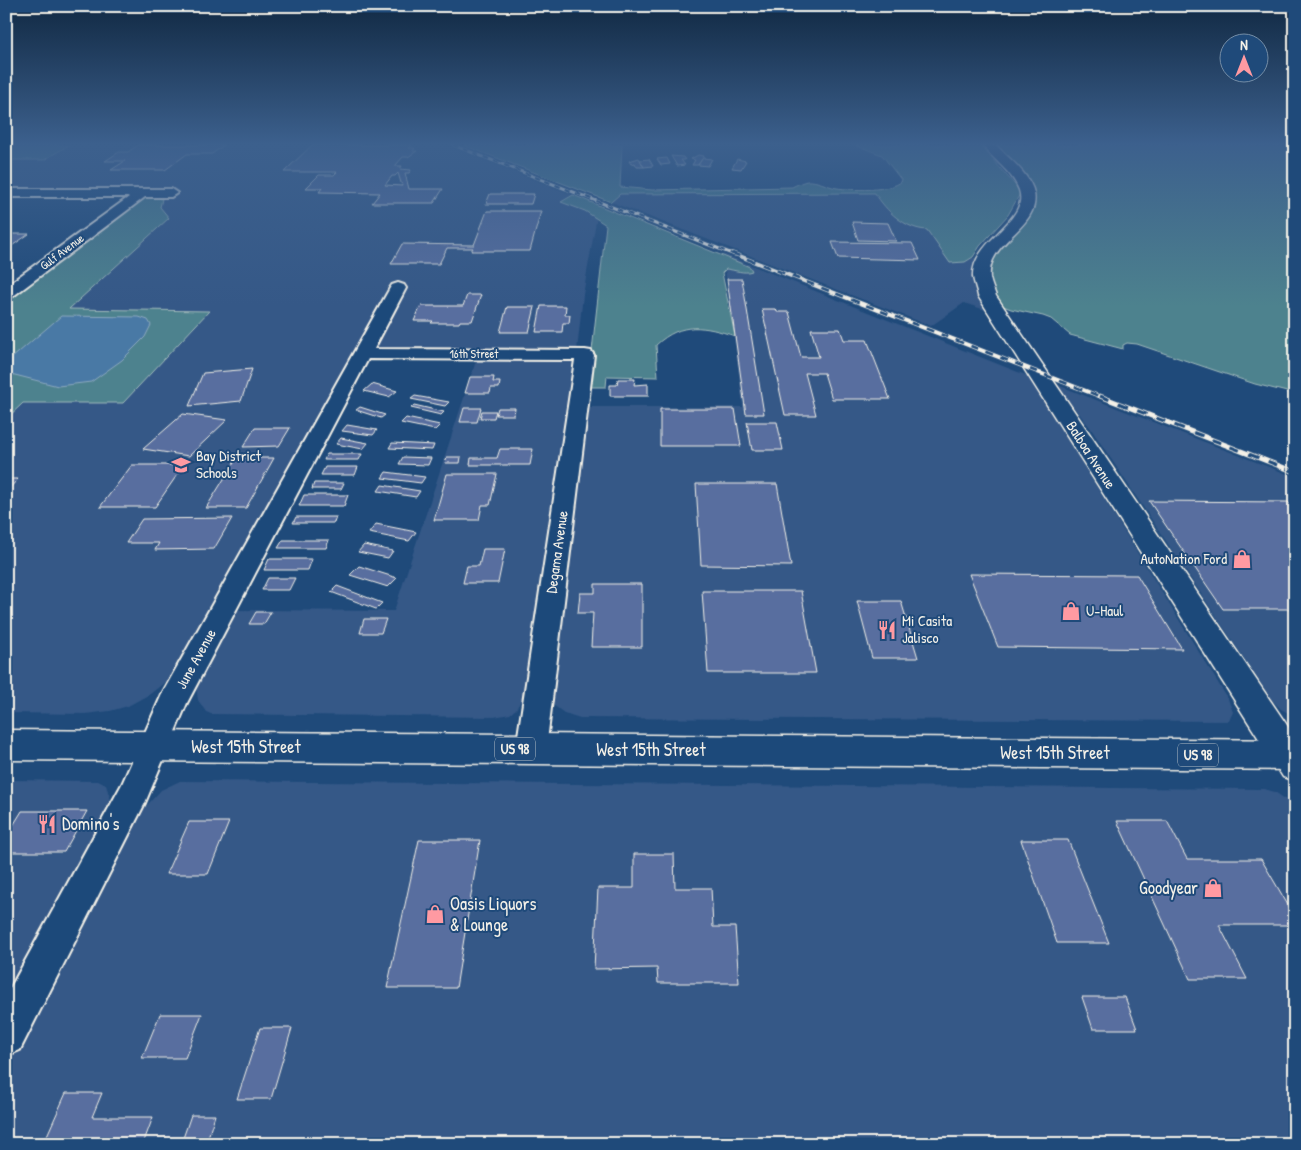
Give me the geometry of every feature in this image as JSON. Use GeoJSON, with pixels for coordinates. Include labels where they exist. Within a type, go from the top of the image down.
{"type":"FeatureCollection","features":[{"type":"Feature","properties":{"kind":"main road","name":"Balboa Avenue"},"geometry":{"type":"LineString","coordinates":[[1028,199],[1022,214],[993,246],[983,261],[981,279],[987,296],[1292,759]]}},
{"type":"Feature","properties":{"kind":"main road","name":"West 15th Street"},"geometry":{"type":"LineString","coordinates":[[6,745],[531,749],[1292,759]]}},
{"type":"Feature","properties":{"kind":"street","name":"Gulf Avenue"},"geometry":{"type":"LineString","coordinates":[[6,294],[134,199]]}},
{"type":"Feature","properties":{"kind":"street","name":"June Avenue"},"geometry":{"type":"LineString","coordinates":[[6,1036],[134,793],[173,701],[398,288]]}},
{"type":"Feature","properties":{"kind":"street","name":"16th Street"},"geometry":{"type":"LineString","coordinates":[[363,354],[586,355]]}},
{"type":"Feature","properties":{"kind":"street","name":"Degama Avenue"},"geometry":{"type":"LineString","coordinates":[[531,749],[586,355]]}},
{"type":"Feature","properties":{"kind":"shaded area","name":"Bay District Schools"},"geometry":{"type":"Polygon","coordinates":[[[140,199],[583,199],[599,205],[583,295],[577,351],[374,349],[179,665],[164,683],[150,694],[128,706],[110,711],[85,714],[6,713],[6,300],[140,199]]]}},
{"type":"Feature","properties":{"kind":"shaded area"},"geometry":{"type":"Polygon","coordinates":[[[611,199],[916,199],[954,258],[978,258],[974,274],[988,311],[964,303],[931,326],[611,202],[611,199]]]}},
{"type":"Feature","properties":{"kind":"shaded area","name":"U-Haul"},"geometry":{"type":"Polygon","coordinates":[[[723,254],[1028,376],[1228,699],[1233,712],[1229,721],[580,718],[564,713],[553,705],[550,702],[586,407],[743,407],[723,254]]]}},
{"type":"Feature","properties":{"kind":"shaded area"},"geometry":{"type":"Polygon","coordinates":[[[61,316],[139,317],[148,320],[151,325],[145,337],[122,360],[91,382],[58,386],[11,374],[12,358],[61,316]]]}},
{"type":"Feature","properties":{"kind":"shaded area"},"geometry":{"type":"Polygon","coordinates":[[[477,358],[567,359],[575,361],[527,691],[516,709],[510,714],[494,717],[211,714],[206,712],[198,700],[196,686],[235,610],[394,611],[477,358]]]}},
{"type":"Feature","properties":{"kind":"shaded area"},"geometry":{"type":"Polygon","coordinates":[[[1055,384],[1295,477],[1295,717],[1281,709],[1272,700],[1089,426],[1055,384]]]}},
{"type":"Feature","properties":{"kind":"shaded area"},"geometry":{"type":"Polygon","coordinates":[[[6,780],[98,781],[106,785],[111,801],[110,807],[15,987],[6,987],[6,780]]]}},
{"type":"Feature","properties":{"kind":"shaded area"},"geometry":{"type":"Polygon","coordinates":[[[180,781],[1264,789],[1275,792],[1295,806],[1295,1144],[6,1144],[6,1067],[139,814],[161,790],[180,781]]]}},
{"type":"Feature","properties":{"kind":"green space"},"geometry":{"type":"Polygon","coordinates":[[[138,199],[162,199],[160,207],[169,218],[69,309],[209,311],[123,403],[23,403],[6,419],[6,300],[138,199]]]}},
{"type":"Feature","properties":{"kind":"green space"},"geometry":{"type":"Polygon","coordinates":[[[567,199],[582,199],[750,267],[752,271],[749,272],[726,269],[722,273],[735,336],[703,328],[684,329],[675,332],[656,345],[658,377],[607,376],[606,387],[588,387],[606,225],[585,211],[561,202],[567,199]]]}},
{"type":"Feature","properties":{"kind":"green space"},"geometry":{"type":"Polygon","coordinates":[[[602,199],[615,199],[611,202],[602,199]]]}},
{"type":"Feature","properties":{"kind":"green space"},"geometry":{"type":"Polygon","coordinates":[[[879,199],[1017,199],[1008,215],[980,246],[973,257],[965,262],[950,263],[927,230],[904,223],[879,199]]]}},
{"type":"Feature","properties":{"kind":"green space"},"geometry":{"type":"Polygon","coordinates":[[[1034,199],[1295,199],[1295,394],[1255,384],[1137,344],[1127,343],[1123,345],[1123,349],[1070,335],[1051,319],[998,304],[990,272],[994,258],[1025,220],[1034,202],[1034,199]]]}},
{"type":"Feature","properties":{"kind":"building"},"geometry":{"type":"Polygon","coordinates":[[[375,199],[437,199],[434,203],[372,203],[375,199]]]}},
{"type":"Feature","properties":{"kind":"building"},"geometry":{"type":"Polygon","coordinates":[[[488,199],[533,199],[531,204],[486,204],[488,199]]]}},
{"type":"Feature","properties":{"kind":"building"},"geometry":{"type":"Polygon","coordinates":[[[487,211],[541,211],[530,251],[471,251],[473,248],[447,248],[439,264],[391,264],[402,244],[474,245],[487,211]]]}},
{"type":"Feature","properties":{"kind":"building"},"geometry":{"type":"Polygon","coordinates":[[[852,222],[888,223],[896,241],[858,240],[852,222]]]}},
{"type":"Feature","properties":{"kind":"building"},"geometry":{"type":"Polygon","coordinates":[[[6,234],[29,234],[6,250],[6,234]]]}},
{"type":"Feature","properties":{"kind":"building"},"geometry":{"type":"Polygon","coordinates":[[[832,242],[912,243],[920,260],[838,258],[832,242]]]}},
{"type":"Feature","properties":{"kind":"building"},"geometry":{"type":"Polygon","coordinates":[[[727,279],[742,279],[764,414],[746,414],[727,279]]]}},
{"type":"Feature","properties":{"kind":"building"},"geometry":{"type":"Polygon","coordinates":[[[467,295],[481,295],[472,321],[431,323],[433,321],[414,321],[421,306],[463,306],[467,295]]]}},
{"type":"Feature","properties":{"kind":"building"},"geometry":{"type":"Polygon","coordinates":[[[541,306],[566,306],[565,315],[570,315],[569,323],[563,323],[562,332],[536,332],[541,306]]]}},
{"type":"Feature","properties":{"kind":"building"},"geometry":{"type":"Polygon","coordinates":[[[507,307],[535,307],[529,332],[500,332],[507,307]]]}},
{"type":"Feature","properties":{"kind":"building"},"geometry":{"type":"Polygon","coordinates":[[[762,309],[776,309],[777,312],[789,312],[801,357],[819,357],[811,329],[840,329],[844,340],[867,340],[890,399],[832,399],[824,373],[805,373],[816,415],[785,415],[762,309]]]}},
{"type":"Feature","properties":{"kind":"building"},"geometry":{"type":"Polygon","coordinates":[[[252,369],[241,401],[189,406],[203,373],[252,369]]]}},
{"type":"Feature","properties":{"kind":"building"},"geometry":{"type":"Polygon","coordinates":[[[470,377],[494,377],[493,382],[500,382],[499,388],[491,388],[490,393],[465,393],[470,377]]]}},
{"type":"Feature","properties":{"kind":"building"},"geometry":{"type":"Polygon","coordinates":[[[618,379],[635,379],[634,385],[648,384],[648,396],[610,396],[610,385],[617,385],[618,379]]]}},
{"type":"Feature","properties":{"kind":"building"},"geometry":{"type":"Polygon","coordinates":[[[372,384],[397,391],[389,397],[364,391],[372,384]]]}},
{"type":"Feature","properties":{"kind":"building"},"geometry":{"type":"Polygon","coordinates":[[[415,396],[449,402],[445,406],[411,399],[415,396]]]}},
{"type":"Feature","properties":{"kind":"building"},"geometry":{"type":"Polygon","coordinates":[[[414,405],[444,412],[441,415],[411,408],[414,405]]]}},
{"type":"Feature","properties":{"kind":"building"},"geometry":{"type":"Polygon","coordinates":[[[360,407],[385,415],[381,418],[356,410],[360,407]]]}},
{"type":"Feature","properties":{"kind":"building"},"geometry":{"type":"Polygon","coordinates":[[[464,408],[481,408],[477,422],[460,422],[464,408]]]}},
{"type":"Feature","properties":{"kind":"building"},"geometry":{"type":"Polygon","coordinates":[[[498,408],[515,408],[514,415],[496,415],[498,408]]]}},
{"type":"Feature","properties":{"kind":"building"},"geometry":{"type":"Polygon","coordinates":[[[660,409],[735,409],[741,446],[660,446],[660,409]]]}},
{"type":"Feature","properties":{"kind":"building"},"geometry":{"type":"Polygon","coordinates":[[[482,411],[496,411],[494,418],[480,418],[482,411]]]}},
{"type":"Feature","properties":{"kind":"building"},"geometry":{"type":"Polygon","coordinates":[[[183,414],[227,420],[189,456],[143,449],[183,414]]]}},
{"type":"Feature","properties":{"kind":"building"},"geometry":{"type":"Polygon","coordinates":[[[406,418],[440,425],[435,430],[401,423],[406,418]]]}},
{"type":"Feature","properties":{"kind":"building"},"geometry":{"type":"Polygon","coordinates":[[[747,422],[777,422],[783,450],[752,450],[747,422]]]}},
{"type":"Feature","properties":{"kind":"building"},"geometry":{"type":"Polygon","coordinates":[[[347,425],[377,430],[373,435],[342,431],[347,425]]]}},
{"type":"Feature","properties":{"kind":"building"},"geometry":{"type":"Polygon","coordinates":[[[255,428],[290,428],[279,446],[243,447],[255,428]]]}},
{"type":"Feature","properties":{"kind":"building"},"geometry":{"type":"Polygon","coordinates":[[[341,438],[368,443],[363,449],[336,444],[341,438]]]}},
{"type":"Feature","properties":{"kind":"building"},"geometry":{"type":"Polygon","coordinates":[[[392,443],[434,445],[432,450],[389,448],[392,443]]]}},
{"type":"Feature","properties":{"kind":"building"},"geometry":{"type":"Polygon","coordinates":[[[500,449],[533,449],[530,465],[470,465],[471,458],[497,458],[500,449]]]}},
{"type":"Feature","properties":{"kind":"building"},"geometry":{"type":"Polygon","coordinates":[[[327,454],[362,454],[359,460],[324,460],[327,454]]]}},
{"type":"Feature","properties":{"kind":"building"},"geometry":{"type":"Polygon","coordinates":[[[403,457],[431,458],[428,465],[399,464],[403,457]]]}},
{"type":"Feature","properties":{"kind":"building"},"geometry":{"type":"Polygon","coordinates":[[[447,457],[461,457],[460,463],[445,463],[447,457]]]}},
{"type":"Feature","properties":{"kind":"building"},"geometry":{"type":"Polygon","coordinates":[[[237,458],[274,458],[246,508],[206,508],[237,458]]]}},
{"type":"Feature","properties":{"kind":"building"},"geometry":{"type":"Polygon","coordinates":[[[132,465],[184,465],[155,507],[100,507],[132,465]]]}},
{"type":"Feature","properties":{"kind":"building"},"geometry":{"type":"Polygon","coordinates":[[[325,467],[358,467],[355,475],[321,475],[325,467]]]}},
{"type":"Feature","properties":{"kind":"building"},"geometry":{"type":"Polygon","coordinates":[[[386,472],[425,477],[421,483],[382,478],[386,472]]]}},
{"type":"Feature","properties":{"kind":"building"},"geometry":{"type":"Polygon","coordinates":[[[447,474],[497,474],[490,505],[482,505],[479,520],[434,520],[447,474]]]}},
{"type":"Feature","properties":{"kind":"building"},"geometry":{"type":"Polygon","coordinates":[[[6,479],[18,479],[6,492],[6,479]]]}},
{"type":"Feature","properties":{"kind":"building"},"geometry":{"type":"Polygon","coordinates":[[[314,483],[344,483],[341,489],[312,489],[314,483]]]}},
{"type":"Feature","properties":{"kind":"building"},"geometry":{"type":"Polygon","coordinates":[[[696,484],[777,484],[791,566],[701,565],[696,484]]]}},
{"type":"Feature","properties":{"kind":"building"},"geometry":{"type":"Polygon","coordinates":[[[382,485],[420,491],[416,497],[378,491],[382,485]]]}},
{"type":"Feature","properties":{"kind":"building"},"geometry":{"type":"Polygon","coordinates":[[[304,495],[348,495],[344,506],[299,506],[304,495]]]}},
{"type":"Feature","properties":{"kind":"building","name":"AutoNation Ford"},"geometry":{"type":"Polygon","coordinates":[[[1149,501],[1288,502],[1295,509],[1295,609],[1223,609],[1149,501]]]}},
{"type":"Feature","properties":{"kind":"building"},"geometry":{"type":"Polygon","coordinates":[[[296,517],[336,517],[334,523],[293,523],[296,517]]]}},
{"type":"Feature","properties":{"kind":"building"},"geometry":{"type":"Polygon","coordinates":[[[232,518],[214,549],[155,550],[159,543],[126,543],[142,519],[232,518]]]}},
{"type":"Feature","properties":{"kind":"building"},"geometry":{"type":"Polygon","coordinates":[[[376,524],[416,532],[409,541],[369,533],[376,524]]]}},
{"type":"Feature","properties":{"kind":"building"},"geometry":{"type":"Polygon","coordinates":[[[283,540],[329,540],[326,548],[278,548],[283,540]]]}},
{"type":"Feature","properties":{"kind":"building"},"geometry":{"type":"Polygon","coordinates":[[[364,545],[393,551],[388,558],[358,552],[364,545]]]}},
{"type":"Feature","properties":{"kind":"building"},"geometry":{"type":"Polygon","coordinates":[[[483,549],[505,549],[498,583],[463,583],[467,566],[479,566],[483,549]]]}},
{"type":"Feature","properties":{"kind":"building"},"geometry":{"type":"Polygon","coordinates":[[[269,559],[312,559],[308,570],[264,570],[269,559]]]}},
{"type":"Feature","properties":{"kind":"building"},"geometry":{"type":"Polygon","coordinates":[[[359,566],[397,578],[388,587],[350,575],[359,566]]]}},
{"type":"Feature","properties":{"kind":"building","name":"U-Haul"},"geometry":{"type":"Polygon","coordinates":[[[969,574],[1137,575],[1182,649],[998,647],[969,574]]]}},
{"type":"Feature","properties":{"kind":"building"},"geometry":{"type":"Polygon","coordinates":[[[268,578],[295,578],[289,590],[262,590],[268,578]]]}},
{"type":"Feature","properties":{"kind":"building"},"geometry":{"type":"Polygon","coordinates":[[[595,584],[642,584],[642,647],[591,647],[593,613],[578,613],[580,593],[595,593],[595,584]]]}},
{"type":"Feature","properties":{"kind":"building"},"geometry":{"type":"Polygon","coordinates":[[[337,586],[382,603],[376,609],[331,592],[337,586]]]}},
{"type":"Feature","properties":{"kind":"building"},"geometry":{"type":"Polygon","coordinates":[[[702,591],[801,591],[816,673],[708,673],[702,591]]]}},
{"type":"Feature","properties":{"kind":"building","name":"Mi Casita Jalisco"},"geometry":{"type":"Polygon","coordinates":[[[857,601],[901,601],[918,658],[872,658],[857,601]]]}},
{"type":"Feature","properties":{"kind":"building"},"geometry":{"type":"Polygon","coordinates":[[[256,612],[271,612],[264,624],[249,624],[256,612]]]}},
{"type":"Feature","properties":{"kind":"building"},"geometry":{"type":"Polygon","coordinates":[[[364,619],[386,619],[381,633],[360,633],[364,619]]]}},
{"type":"Feature","properties":{"kind":"building","name":"Domino's"},"geometry":{"type":"Polygon","coordinates":[[[22,811],[87,811],[64,852],[6,852],[6,837],[22,811]]]}},
{"type":"Feature","properties":{"kind":"building","name":"Goodyear"},"geometry":{"type":"Polygon","coordinates":[[[1117,821],[1167,821],[1187,859],[1261,859],[1295,917],[1295,925],[1219,925],[1247,979],[1190,979],[1117,821]]]}},
{"type":"Feature","properties":{"kind":"building"},"geometry":{"type":"Polygon","coordinates":[[[189,822],[229,822],[208,874],[166,874],[189,822]]]}},
{"type":"Feature","properties":{"kind":"building","name":"Oasis Liquors & Lounge"},"geometry":{"type":"Polygon","coordinates":[[[419,840],[480,840],[456,988],[387,988],[419,840]]]}},
{"type":"Feature","properties":{"kind":"building"},"geometry":{"type":"Polygon","coordinates":[[[1021,840],[1068,840],[1109,943],[1057,943],[1021,840]]]}},
{"type":"Feature","properties":{"kind":"building"},"geometry":{"type":"Polygon","coordinates":[[[634,854],[674,854],[675,888],[711,888],[713,927],[735,927],[739,983],[658,983],[657,968],[594,969],[598,888],[634,888],[634,854]]]}},
{"type":"Feature","properties":{"kind":"building"},"geometry":{"type":"Polygon","coordinates":[[[1082,997],[1125,997],[1137,1029],[1093,1029],[1082,997]]]}},
{"type":"Feature","properties":{"kind":"building"},"geometry":{"type":"Polygon","coordinates":[[[160,1014],[202,1014],[185,1058],[142,1058],[160,1014]]]}},
{"type":"Feature","properties":{"kind":"building"},"geometry":{"type":"Polygon","coordinates":[[[260,1028],[292,1028],[271,1099],[237,1099],[260,1028]]]}},
{"type":"Feature","properties":{"kind":"building"},"geometry":{"type":"Polygon","coordinates":[[[66,1093],[102,1093],[92,1117],[153,1117],[143,1144],[63,1144],[65,1140],[45,1140],[66,1093]]]}},
{"type":"Feature","properties":{"kind":"building"},"geometry":{"type":"Polygon","coordinates":[[[191,1115],[215,1115],[206,1144],[181,1144],[191,1115]]]}},
{"type":"Feature","properties":{"kind":"railway"},"geometry":{"type":"LineString","coordinates":[[591,199],[735,255]]}},
{"type":"Feature","properties":{"kind":"railway"},"geometry":{"type":"LineString","coordinates":[[732,253],[1104,398]]}},
{"type":"Feature","properties":{"kind":"railway"},"geometry":{"type":"LineString","coordinates":[[1100,396],[1295,472]]}},
{"type":"Feature","properties":{"kind":"place","name":"Bay District Schools"},"geometry":{"type":"Point","coordinates":[181,465]}},
{"type":"Feature","properties":{"kind":"place","name":"AutoNation Ford"},"geometry":{"type":"Point","coordinates":[1242,559]}},
{"type":"Feature","properties":{"kind":"place","name":"U-Haul"},"geometry":{"type":"Point","coordinates":[1071,611]}},
{"type":"Feature","properties":{"kind":"place","name":"Mi Casita Jalisco"},"geometry":{"type":"Point","coordinates":[887,630]}},
{"type":"Feature","properties":{"kind":"place","name":"Domino's"},"geometry":{"type":"Point","coordinates":[47,824]}},
{"type":"Feature","properties":{"kind":"place","name":"Goodyear"},"geometry":{"type":"Point","coordinates":[1213,888]}},
{"type":"Feature","properties":{"kind":"place","name":"Oasis Liquors & Lounge"},"geometry":{"type":"Point","coordinates":[435,914]}}]}
